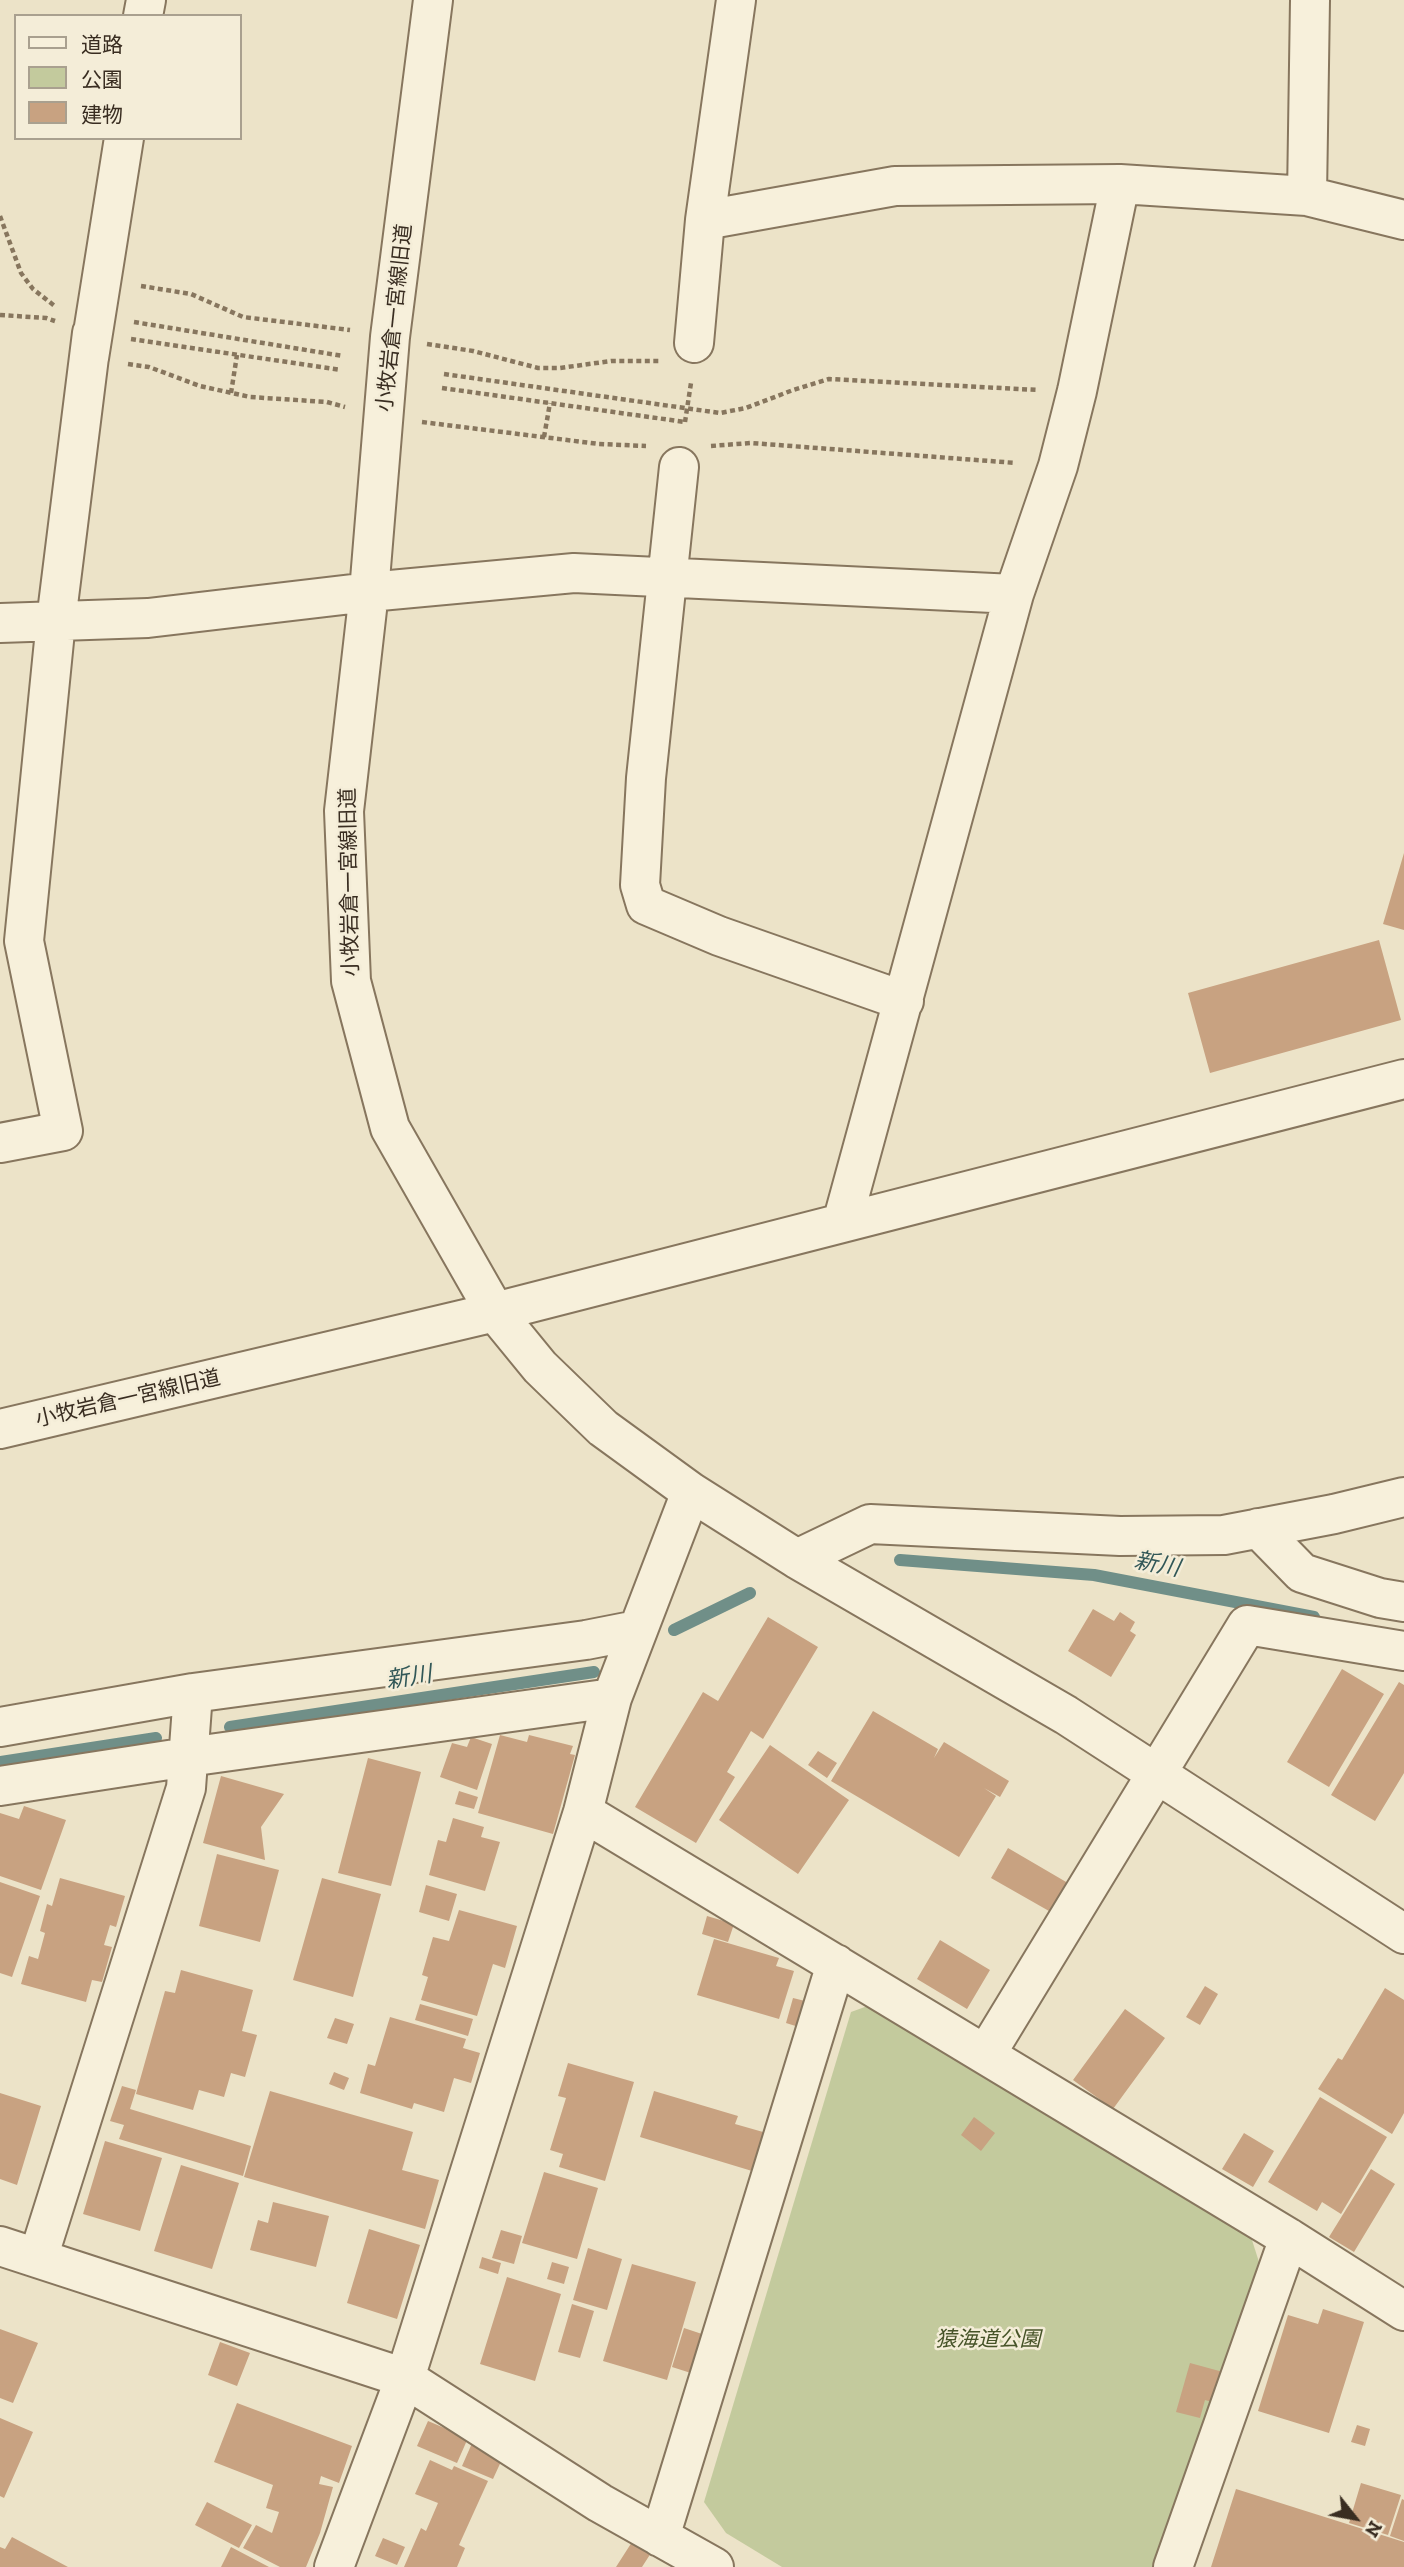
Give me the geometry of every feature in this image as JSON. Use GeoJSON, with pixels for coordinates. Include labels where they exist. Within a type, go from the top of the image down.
{"type":"FeatureCollection","features":[{"type":"Feature","properties":{"kind":"street","name":"小牧岩倉一宮線旧道"},"geometry":{"type":"LineString","coordinates":[[0,1429],[495,1312],[390,1128],[351,981],[344,810],[369,592],[390,337],[433,0]]}},
{"type":"Feature","properties":{"kind":"street"},"geometry":{"type":"LineString","coordinates":[[694,343],[705,220],[736,0]]}},
{"type":"Feature","properties":{"kind":"street"},"geometry":{"type":"LineString","coordinates":[[1307,196],[1310,0]]}},
{"type":"Feature","properties":{"kind":"street"},"geometry":{"type":"LineString","coordinates":[[0,1143],[63,1131],[12,944],[94,324],[124,140]]}},
{"type":"Feature","properties":{"kind":"street"},"geometry":{"type":"LineString","coordinates":[[705,220],[895,186],[1120,184],[1307,196],[1404,219]]}},
{"type":"Feature","properties":{"kind":"street"},"geometry":{"type":"LineString","coordinates":[[842,1223],[1014,594],[1058,466],[1077,391],[1120,184]]}},
{"type":"Feature","properties":{"kind":"street"},"geometry":{"type":"LineString","coordinates":[[680,457],[646,778],[640,884],[646,905],[719,936],[904,1001]]}},
{"type":"Feature","properties":{"kind":"street"},"geometry":{"type":"LineString","coordinates":[[0,623],[148,618],[369,592],[574,573],[1014,594]]}},
{"type":"Feature","properties":{"kind":"street"},"geometry":{"type":"LineString","coordinates":[[1404,1079],[495,1312],[540,1367],[603,1428],[691,1492],[797,1559],[1066,1715],[1404,1934]]}},
{"type":"Feature","properties":{"kind":"street"},"geometry":{"type":"LineString","coordinates":[[334,2567],[405,2378],[583,1812],[612,1698],[691,1492]]}},
{"type":"Feature","properties":{"kind":"street"},"geometry":{"type":"LineString","coordinates":[[797,1559],[870,1524],[1120,1536],[1224,1535],[1334,1514],[1404,1497]]}},
{"type":"Feature","properties":{"kind":"street"},"geometry":{"type":"LineString","coordinates":[[1258,1528],[1302,1573],[1380,1598],[1404,1602]]}},
{"type":"Feature","properties":{"kind":"street"},"geometry":{"type":"LineString","coordinates":[[986,2054],[1247,1625],[1404,1651]]}},
{"type":"Feature","properties":{"kind":"street"},"geometry":{"type":"LineString","coordinates":[[0,1727],[193,1693],[586,1640],[637,1630]]}},
{"type":"Feature","properties":{"kind":"street"},"geometry":{"type":"LineString","coordinates":[[38,2258],[186,1788],[193,1693]]}},
{"type":"Feature","properties":{"kind":"street"},"geometry":{"type":"LineString","coordinates":[[0,1786],[612,1698]]}},
{"type":"Feature","properties":{"kind":"street"},"geometry":{"type":"LineString","coordinates":[[583,1812],[1289,2238],[1404,2311]]}},
{"type":"Feature","properties":{"kind":"street"},"geometry":{"type":"LineString","coordinates":[[660,2537],[836,1964]]}},
{"type":"Feature","properties":{"kind":"street"},"geometry":{"type":"LineString","coordinates":[[1173,2567],[1289,2238]]}},
{"type":"Feature","properties":{"kind":"street"},"geometry":{"type":"LineString","coordinates":[[0,2246],[405,2378],[600,2503],[715,2567]]}},
{"type":"Feature","properties":{"kind":"path"},"geometry":{"type":"LineString","coordinates":[[0,216],[21,273],[33,289],[58,309],[94,324],[237,355],[341,370]]}},
{"type":"Feature","properties":{"kind":"path"},"geometry":{"type":"LineString","coordinates":[[0,315],[46,318],[343,356]]}},
{"type":"Feature","properties":{"kind":"path"},"geometry":{"type":"LineString","coordinates":[[694,343],[688,410],[680,457],[751,443],[1058,466]]}},
{"type":"Feature","properties":{"kind":"path"},"geometry":{"type":"LineString","coordinates":[[231,393],[237,355]]}},
{"type":"Feature","properties":{"kind":"path"},"geometry":{"type":"LineString","coordinates":[[444,374],[720,413],[746,408],[829,379],[1077,391]]}},
{"type":"Feature","properties":{"kind":"path"},"geometry":{"type":"LineString","coordinates":[[442,388],[685,422]]}},
{"type":"Feature","properties":{"kind":"path"},"geometry":{"type":"LineString","coordinates":[[544,437],[550,403]]}},
{"type":"Feature","properties":{"kind":"green space","name":"猿海道公園"},"geometry":{"type":"Polygon","coordinates":[[[876,2003],[1251,2237],[1259,2262],[1221,2405],[1166,2567],[782,2567],[726,2533],[704,2502],[851,2012],[876,2003]]]}},
{"type":"Feature","properties":{"kind":"building"},"geometry":{"type":"Polygon","coordinates":[[[1404,853],[1404,930],[1383,924],[1404,853]]]}},
{"type":"Feature","properties":{"kind":"building"},"geometry":{"type":"Polygon","coordinates":[[[1379,940],[1401,1020],[1210,1073],[1188,993],[1379,940]]]}},
{"type":"Feature","properties":{"kind":"building"},"geometry":{"type":"Polygon","coordinates":[[[1093,1609],[1114,1621],[1120,1612],[1135,1622],[1130,1631],[1136,1635],[1111,1677],[1068,1651],[1093,1609]]]}},
{"type":"Feature","properties":{"kind":"building"},"geometry":{"type":"Polygon","coordinates":[[[768,1617],[818,1647],[763,1739],[751,1731],[727,1772],[735,1777],[696,1843],[635,1807],[703,1692],[718,1701],[768,1617]]]}},
{"type":"Feature","properties":{"kind":"building"},"geometry":{"type":"Polygon","coordinates":[[[1342,1669],[1384,1694],[1329,1787],[1287,1762],[1342,1669]]]}},
{"type":"Feature","properties":{"kind":"building"},"geometry":{"type":"Polygon","coordinates":[[[1399,1682],[1404,1685],[1404,1773],[1375,1821],[1331,1795],[1399,1682]]]}},
{"type":"Feature","properties":{"kind":"building"},"geometry":{"type":"Polygon","coordinates":[[[873,1711],[938,1749],[934,1758],[944,1742],[1009,1781],[1000,1797],[984,1788],[996,1796],[959,1857],[831,1781],[873,1711]]]}},
{"type":"Feature","properties":{"kind":"building"},"geometry":{"type":"Polygon","coordinates":[[[500,1735],[527,1742],[529,1735],[573,1746],[570,1754],[575,1755],[553,1834],[478,1813],[500,1735]]]}},
{"type":"Feature","properties":{"kind":"building"},"geometry":{"type":"Polygon","coordinates":[[[471,1737],[492,1744],[477,1790],[440,1777],[452,1743],[467,1747],[471,1737]]]}},
{"type":"Feature","properties":{"kind":"building"},"geometry":{"type":"Polygon","coordinates":[[[770,1745],[849,1800],[798,1874],[719,1820],[770,1745]]]}},
{"type":"Feature","properties":{"kind":"building"},"geometry":{"type":"Polygon","coordinates":[[[818,1751],[837,1763],[827,1778],[808,1765],[818,1751]]]}},
{"type":"Feature","properties":{"kind":"building"},"geometry":{"type":"Polygon","coordinates":[[[368,1758],[421,1772],[391,1886],[338,1873],[368,1758]]]}},
{"type":"Feature","properties":{"kind":"building"},"geometry":{"type":"Polygon","coordinates":[[[221,1776],[284,1794],[261,1827],[265,1860],[203,1843],[221,1776]]]}},
{"type":"Feature","properties":{"kind":"building"},"geometry":{"type":"Polygon","coordinates":[[[459,1791],[478,1797],[474,1809],[455,1804],[459,1791]]]}},
{"type":"Feature","properties":{"kind":"building"},"geometry":{"type":"Polygon","coordinates":[[[24,1806],[66,1820],[41,1890],[0,1876],[0,1813],[19,1819],[24,1806]]]}},
{"type":"Feature","properties":{"kind":"building"},"geometry":{"type":"Polygon","coordinates":[[[453,1818],[484,1827],[481,1837],[500,1842],[485,1891],[429,1875],[438,1840],[446,1842],[453,1818]]]}},
{"type":"Feature","properties":{"kind":"building"},"geometry":{"type":"Polygon","coordinates":[[[1008,1848],[1073,1886],[1056,1915],[991,1878],[1008,1848]]]}},
{"type":"Feature","properties":{"kind":"building"},"geometry":{"type":"Polygon","coordinates":[[[217,1854],[279,1870],[260,1942],[199,1926],[217,1854]]]}},
{"type":"Feature","properties":{"kind":"building"},"geometry":{"type":"Polygon","coordinates":[[[60,1878],[125,1896],[116,1927],[110,1925],[104,1945],[112,1947],[102,1982],[92,1980],[86,2002],[21,1984],[29,1956],[38,1959],[45,1933],[40,1931],[47,1904],[52,1906],[60,1878]]]}},
{"type":"Feature","properties":{"kind":"building"},"geometry":{"type":"Polygon","coordinates":[[[322,1878],[381,1894],[353,1997],[293,1980],[322,1878]]]}},
{"type":"Feature","properties":{"kind":"building"},"geometry":{"type":"Polygon","coordinates":[[[0,1882],[40,1896],[12,1977],[0,1973],[0,1882]]]}},
{"type":"Feature","properties":{"kind":"building"},"geometry":{"type":"Polygon","coordinates":[[[426,1885],[457,1894],[449,1921],[419,1912],[426,1885]]]}},
{"type":"Feature","properties":{"kind":"building"},"geometry":{"type":"Polygon","coordinates":[[[459,1910],[517,1926],[505,1968],[493,1964],[477,2016],[421,2000],[428,1977],[422,1975],[433,1937],[449,1941],[459,1910]]]}},
{"type":"Feature","properties":{"kind":"building"},"geometry":{"type":"Polygon","coordinates":[[[707,1916],[734,1924],[728,1942],[702,1934],[707,1916]]]}},
{"type":"Feature","properties":{"kind":"building"},"geometry":{"type":"Polygon","coordinates":[[[714,1939],[779,1958],[776,1966],[794,1971],[779,2019],[697,1995],[714,1939]]]}},
{"type":"Feature","properties":{"kind":"building"},"geometry":{"type":"Polygon","coordinates":[[[940,1940],[990,1970],[967,2009],[917,1979],[940,1940]]]}},
{"type":"Feature","properties":{"kind":"building"},"geometry":{"type":"Polygon","coordinates":[[[181,1970],[253,1990],[242,2031],[257,2035],[245,2077],[231,2073],[224,2097],[199,2090],[193,2110],[136,2094],[165,1991],[175,1993],[181,1970]]]}},
{"type":"Feature","properties":{"kind":"building"},"geometry":{"type":"Polygon","coordinates":[[[1205,1986],[1218,1994],[1200,2025],[1186,2017],[1205,1986]]]}},
{"type":"Feature","properties":{"kind":"building"},"geometry":{"type":"Polygon","coordinates":[[[1385,1988],[1404,2000],[1404,2113],[1392,2134],[1318,2089],[1338,2058],[1342,2060],[1385,1988]]]}},
{"type":"Feature","properties":{"kind":"building"},"geometry":{"type":"Polygon","coordinates":[[[793,1998],[809,2002],[802,2028],[786,2023],[793,1998]]]}},
{"type":"Feature","properties":{"kind":"building"},"geometry":{"type":"Polygon","coordinates":[[[420,2004],[473,2019],[468,2036],[415,2020],[420,2004]]]}},
{"type":"Feature","properties":{"kind":"building"},"geometry":{"type":"Polygon","coordinates":[[[1125,2009],[1165,2038],[1113,2109],[1073,2080],[1125,2009]]]}},
{"type":"Feature","properties":{"kind":"building"},"geometry":{"type":"Polygon","coordinates":[[[390,2017],[466,2039],[463,2048],[480,2053],[471,2083],[454,2078],[444,2112],[414,2103],[412,2109],[360,2093],[368,2064],[375,2066],[390,2017]]]}},
{"type":"Feature","properties":{"kind":"building"},"geometry":{"type":"Polygon","coordinates":[[[335,2018],[354,2024],[347,2044],[327,2038],[335,2018]]]}},
{"type":"Feature","properties":{"kind":"building"},"geometry":{"type":"Polygon","coordinates":[[[568,2063],[634,2082],[605,2181],[559,2167],[563,2154],[550,2150],[566,2098],[558,2096],[568,2063]]]}},
{"type":"Feature","properties":{"kind":"building"},"geometry":{"type":"Polygon","coordinates":[[[334,2072],[349,2078],[344,2090],[329,2084],[334,2072]]]}},
{"type":"Feature","properties":{"kind":"building"},"geometry":{"type":"Polygon","coordinates":[[[122,2086],[136,2090],[130,2109],[251,2146],[243,2176],[119,2139],[124,2125],[110,2121],[122,2086]]]}},
{"type":"Feature","properties":{"kind":"building"},"geometry":{"type":"Polygon","coordinates":[[[270,2091],[413,2132],[402,2170],[439,2180],[425,2229],[244,2177],[270,2091]]]}},
{"type":"Feature","properties":{"kind":"building"},"geometry":{"type":"Polygon","coordinates":[[[654,2091],[738,2116],[735,2124],[763,2132],[752,2171],[640,2137],[654,2091]]]}},
{"type":"Feature","properties":{"kind":"building"},"geometry":{"type":"Polygon","coordinates":[[[0,2093],[41,2106],[17,2185],[0,2179],[0,2093]]]}},
{"type":"Feature","properties":{"kind":"building"},"geometry":{"type":"Polygon","coordinates":[[[1320,2097],[1387,2137],[1341,2214],[1322,2202],[1317,2211],[1268,2182],[1320,2097]]]}},
{"type":"Feature","properties":{"kind":"building"},"geometry":{"type":"Polygon","coordinates":[[[974,2117],[995,2133],[981,2151],[961,2135],[974,2117]]]}},
{"type":"Feature","properties":{"kind":"building"},"geometry":{"type":"Polygon","coordinates":[[[1244,2133],[1274,2151],[1253,2187],[1222,2169],[1244,2133]]]}},
{"type":"Feature","properties":{"kind":"building"},"geometry":{"type":"Polygon","coordinates":[[[105,2141],[162,2158],[140,2231],[83,2214],[105,2141]]]}},
{"type":"Feature","properties":{"kind":"building"},"geometry":{"type":"Polygon","coordinates":[[[181,2165],[239,2183],[212,2269],[154,2251],[181,2165]]]}},
{"type":"Feature","properties":{"kind":"building"},"geometry":{"type":"Polygon","coordinates":[[[1371,2169],[1395,2184],[1354,2252],[1329,2237],[1371,2169]]]}},
{"type":"Feature","properties":{"kind":"building"},"geometry":{"type":"Polygon","coordinates":[[[544,2172],[598,2188],[577,2259],[522,2243],[544,2172]]]}},
{"type":"Feature","properties":{"kind":"building"},"geometry":{"type":"Polygon","coordinates":[[[273,2202],[329,2216],[316,2267],[250,2250],[258,2220],[268,2223],[273,2202]]]}},
{"type":"Feature","properties":{"kind":"building"},"geometry":{"type":"Polygon","coordinates":[[[369,2229],[420,2245],[397,2319],[347,2303],[369,2229]]]}},
{"type":"Feature","properties":{"kind":"building"},"geometry":{"type":"Polygon","coordinates":[[[501,2230],[522,2236],[514,2264],[492,2258],[501,2230]]]}},
{"type":"Feature","properties":{"kind":"building"},"geometry":{"type":"Polygon","coordinates":[[[588,2248],[622,2259],[607,2310],[573,2300],[588,2248]]]}},
{"type":"Feature","properties":{"kind":"building"},"geometry":{"type":"Polygon","coordinates":[[[482,2257],[501,2263],[498,2274],[479,2268],[482,2257]]]}},
{"type":"Feature","properties":{"kind":"building"},"geometry":{"type":"Polygon","coordinates":[[[552,2262],[569,2267],[564,2284],[547,2279],[552,2262]]]}},
{"type":"Feature","properties":{"kind":"building"},"geometry":{"type":"Polygon","coordinates":[[[632,2264],[696,2282],[667,2380],[603,2361],[632,2264]]]}},
{"type":"Feature","properties":{"kind":"building"},"geometry":{"type":"Polygon","coordinates":[[[507,2277],[561,2294],[535,2381],[480,2364],[507,2277]]]}},
{"type":"Feature","properties":{"kind":"building"},"geometry":{"type":"Polygon","coordinates":[[[572,2304],[594,2311],[580,2358],[558,2352],[572,2304]]]}},
{"type":"Feature","properties":{"kind":"building"},"geometry":{"type":"Polygon","coordinates":[[[1323,2309],[1364,2322],[1329,2433],[1258,2411],[1288,2315],[1318,2324],[1323,2309]]]}},
{"type":"Feature","properties":{"kind":"building"},"geometry":{"type":"Polygon","coordinates":[[[684,2328],[705,2335],[694,2374],[672,2367],[684,2328]]]}},
{"type":"Feature","properties":{"kind":"building"},"geometry":{"type":"Polygon","coordinates":[[[0,2329],[38,2343],[13,2403],[0,2398],[0,2329]]]}},
{"type":"Feature","properties":{"kind":"building"},"geometry":{"type":"Polygon","coordinates":[[[220,2342],[250,2353],[237,2386],[208,2375],[220,2342]]]}},
{"type":"Feature","properties":{"kind":"building"},"geometry":{"type":"Polygon","coordinates":[[[1190,2363],[1223,2372],[1215,2403],[1205,2400],[1200,2418],[1176,2412],[1190,2363]]]}},
{"type":"Feature","properties":{"kind":"building"},"geometry":{"type":"Polygon","coordinates":[[[237,2403],[352,2446],[339,2483],[321,2476],[319,2484],[333,2487],[320,2533],[306,2567],[280,2567],[243,2548],[256,2525],[272,2533],[279,2512],[266,2508],[273,2485],[214,2462],[237,2403]]]}},
{"type":"Feature","properties":{"kind":"building"},"geometry":{"type":"Polygon","coordinates":[[[0,2418],[33,2432],[4,2498],[0,2496],[0,2418]]]}},
{"type":"Feature","properties":{"kind":"building"},"geometry":{"type":"Polygon","coordinates":[[[428,2421],[468,2438],[457,2463],[417,2446],[428,2421]]]}},
{"type":"Feature","properties":{"kind":"building"},"geometry":{"type":"Polygon","coordinates":[[[1357,2425],[1370,2429],[1365,2446],[1351,2442],[1357,2425]]]}},
{"type":"Feature","properties":{"kind":"building"},"geometry":{"type":"Polygon","coordinates":[[[473,2441],[504,2455],[493,2479],[462,2466],[473,2441]]]}},
{"type":"Feature","properties":{"kind":"building"},"geometry":{"type":"Polygon","coordinates":[[[430,2460],[452,2470],[454,2466],[488,2481],[459,2545],[465,2548],[457,2567],[404,2567],[421,2528],[426,2531],[438,2503],[415,2494],[430,2460]]]}},
{"type":"Feature","properties":{"kind":"building"},"geometry":{"type":"Polygon","coordinates":[[[1361,2483],[1401,2495],[1388,2535],[1349,2523],[1361,2483]]]}},
{"type":"Feature","properties":{"kind":"building"},"geometry":{"type":"Polygon","coordinates":[[[1236,2489],[1404,2542],[1404,2567],[1211,2567],[1236,2489]]]}},
{"type":"Feature","properties":{"kind":"building"},"geometry":{"type":"Polygon","coordinates":[[[1402,2499],[1404,2500],[1404,2541],[1390,2536],[1402,2499]]]}},
{"type":"Feature","properties":{"kind":"building"},"geometry":{"type":"Polygon","coordinates":[[[207,2502],[252,2525],[239,2548],[195,2525],[207,2502]]]}},
{"type":"Feature","properties":{"kind":"building"},"geometry":{"type":"Polygon","coordinates":[[[12,2537],[68,2567],[0,2567],[0,2547],[5,2549],[12,2537]]]}},
{"type":"Feature","properties":{"kind":"building"},"geometry":{"type":"Polygon","coordinates":[[[383,2538],[405,2547],[397,2565],[375,2556],[383,2538]]]}},
{"type":"Feature","properties":{"kind":"building"},"geometry":{"type":"Polygon","coordinates":[[[632,2542],[651,2553],[642,2567],[616,2567],[632,2542]]]}},
{"type":"Feature","properties":{"kind":"building"},"geometry":{"type":"Polygon","coordinates":[[[231,2547],[269,2567],[221,2567],[231,2547]]]}},
{"type":"Feature","properties":{"kind":"waterway","name":"新川"},"geometry":{"type":"LineString","coordinates":[[900,1560],[1094,1575],[1314,1617]]}},
{"type":"Feature","properties":{"kind":"waterway","name":"新川"},"geometry":{"type":"LineString","coordinates":[[674,1630],[750,1593]]}},
{"type":"Feature","properties":{"kind":"waterway","name":"新川"},"geometry":{"type":"LineString","coordinates":[[230,1727],[594,1672]]}},
{"type":"Feature","properties":{"kind":"waterway","name":"新川"},"geometry":{"type":"LineString","coordinates":[[0,1762],[156,1738]]}}]}
